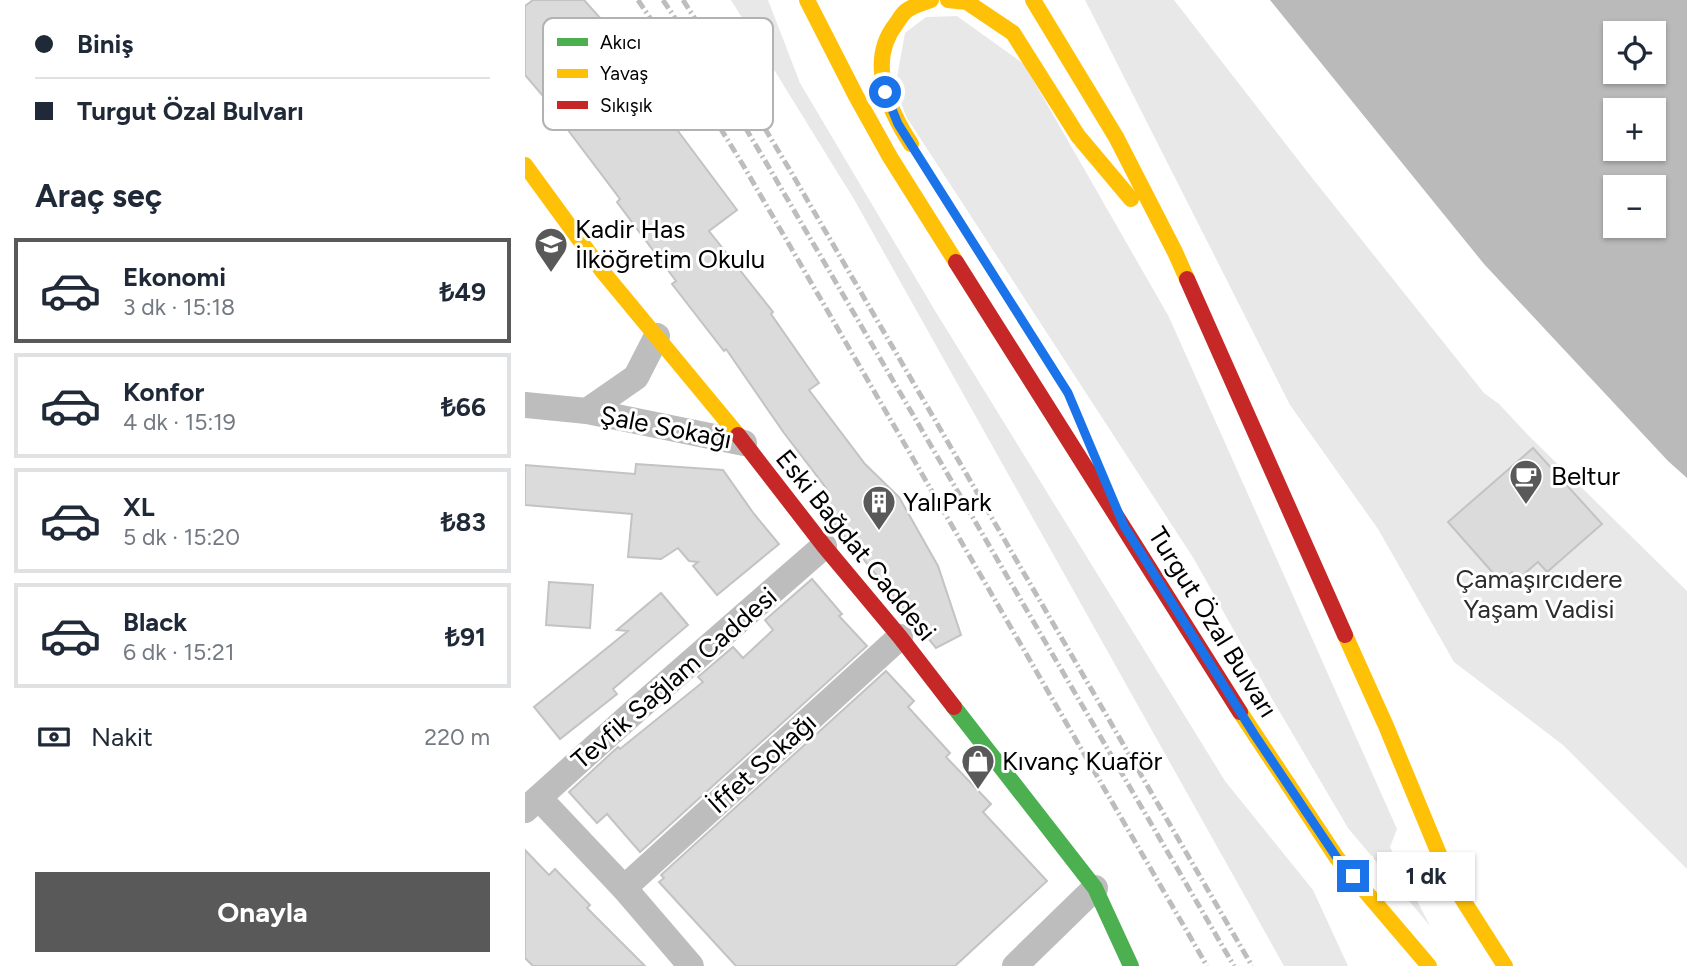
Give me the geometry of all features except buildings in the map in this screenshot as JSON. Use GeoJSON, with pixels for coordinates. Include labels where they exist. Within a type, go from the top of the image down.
{"type":"FeatureCollection","features":[{"type":"Feature","properties":{"kind":"main road","name":"Turgut Özal Bulvarı"},"geometry":{"type":"LineString","coordinates":[[807,0],[890,157],[1254,734],[1337,858],[1429,966]]}},
{"type":"Feature","properties":{"kind":"main road"},"geometry":{"type":"LineString","coordinates":[[921,159],[898,124],[885,92],[881,58],[889,33],[907,10],[931,0]]}},
{"type":"Feature","properties":{"kind":"main road"},"geometry":{"type":"LineString","coordinates":[[948,0],[967,2],[1013,33],[1078,136],[1175,252]]}},
{"type":"Feature","properties":{"kind":"main road"},"geometry":{"type":"LineString","coordinates":[[1033,0],[1116,137],[1175,252],[1386,726],[1449,878],[1505,966]]}},
{"type":"Feature","properties":{"kind":"main road","name":"Eski Bağdat Caddesi"},"geometry":{"type":"LineString","coordinates":[[525,165],[603,272],[899,637],[1095,888],[1131,966]]}},
{"type":"Feature","properties":{"kind":"main road"},"geometry":{"type":"LineString","coordinates":[[1089,441],[1124,526]]}},
{"type":"Feature","properties":{"kind":"street","name":"Şale Sokağı"},"geometry":{"type":"LineString","coordinates":[[587,411],[636,377],[657,336]]}},
{"type":"Feature","properties":{"kind":"street","name":"Şale Sokağı"},"geometry":{"type":"LineString","coordinates":[[525,405],[587,411],[744,443]]}},
{"type":"Feature","properties":{"kind":"street","name":"Tevfik Sağlam Caddesi"},"geometry":{"type":"LineString","coordinates":[[532,804],[824,546]]}},
{"type":"Feature","properties":{"kind":"street","name":"İffet Sokağı"},"geometry":{"type":"LineString","coordinates":[[624,888],[899,637]]}},
{"type":"Feature","properties":{"kind":"street"},"geometry":{"type":"LineString","coordinates":[[532,804],[624,888],[691,966]]}},
{"type":"Feature","properties":{"kind":"street"},"geometry":{"type":"LineString","coordinates":[[1015,966],[1095,888]]}},
{"type":"Feature","properties":{"kind":"green space"},"geometry":{"type":"Polygon","coordinates":[[[731,0],[768,0],[800,83],[934,309],[1225,781],[1313,890],[1348,966],[1284,966],[855,201],[773,68],[773,18],[742,18],[731,0]]]}},
{"type":"Feature","properties":{"kind":"green space","name":"Çamaşırcıdere Yaşam Vadisi"},"geometry":{"type":"Polygon","coordinates":[[[1085,0],[1174,0],[1484,393],[1499,404],[1687,591],[1687,869],[1563,745],[1454,662],[1378,529],[1290,405],[1085,0]]]}},
{"type":"Feature","properties":{"kind":"green space"},"geometry":{"type":"Polygon","coordinates":[[[957,16],[1024,64],[1169,317],[1397,829],[1390,847],[1430,926],[1348,828],[1194,559],[907,118],[895,88],[905,33],[926,17],[957,16]]]}},
{"type":"Feature","properties":{"kind":"shaded area"},"geometry":{"type":"Polygon","coordinates":[[[1270,0],[1687,0],[1687,478],[1484,264],[1270,0]]]}},
{"type":"Feature","properties":{"kind":"railway"},"geometry":{"type":"LineString","coordinates":[[638,0],[650,18]]}},
{"type":"Feature","properties":{"kind":"railway"},"geometry":{"type":"LineString","coordinates":[[663,0],[675,18]]}},
{"type":"Feature","properties":{"kind":"railway"},"geometry":{"type":"LineString","coordinates":[[683,0],[695,18]]}},
{"type":"Feature","properties":{"kind":"railway"},"geometry":{"type":"LineString","coordinates":[[722,130],[1207,966]]}},
{"type":"Feature","properties":{"kind":"railway"},"geometry":{"type":"LineString","coordinates":[[747,130],[1234,966]]}},
{"type":"Feature","properties":{"kind":"railway"},"geometry":{"type":"LineString","coordinates":[[766,130],[1252,966]]}},
{"type":"Feature","properties":{"kind":"traffic: fast"},"geometry":{"type":"LineString","coordinates":[[954,707],[1095,888],[1131,966]]}},
{"type":"Feature","properties":{"kind":"traffic: slow"},"geometry":{"type":"LineString","coordinates":[[807,0],[890,157],[956,262]]}},
{"type":"Feature","properties":{"kind":"traffic: slow"},"geometry":{"type":"LineString","coordinates":[[911,144],[888,100],[882,69],[883,53],[887,38],[903,14],[931,0]]}},
{"type":"Feature","properties":{"kind":"traffic: slow"},"geometry":{"type":"LineString","coordinates":[[948,0],[967,2],[1013,33],[1078,136],[1131,199]]}},
{"type":"Feature","properties":{"kind":"traffic: slow"},"geometry":{"type":"LineString","coordinates":[[1033,0],[1116,137],[1187,279]]}},
{"type":"Feature","properties":{"kind":"traffic: slow"},"geometry":{"type":"LineString","coordinates":[[525,165],[603,272],[738,435]]}},
{"type":"Feature","properties":{"kind":"traffic: slow"},"geometry":{"type":"LineString","coordinates":[[1345,635],[1449,878],[1505,966]]}},
{"type":"Feature","properties":{"kind":"traffic: slow"},"geometry":{"type":"LineString","coordinates":[[1240,712],[1337,858],[1429,966]]}},
{"type":"Feature","properties":{"kind":"traffic: jam"},"geometry":{"type":"LineString","coordinates":[[956,262],[1240,712]]}},
{"type":"Feature","properties":{"kind":"traffic: jam"},"geometry":{"type":"LineString","coordinates":[[1187,279],[1345,635]]}},
{"type":"Feature","properties":{"kind":"traffic: jam"},"geometry":{"type":"LineString","coordinates":[[738,435],[954,707]]}},
{"type":"Feature","properties":{"kind":"place","name":"Kadir Has İlköğretim Okulu"},"geometry":{"type":"Point","coordinates":[551,274]}},
{"type":"Feature","properties":{"kind":"place","name":"Beltur"},"geometry":{"type":"Point","coordinates":[1526,506]}},
{"type":"Feature","properties":{"kind":"place","name":"YalıPark"},"geometry":{"type":"Point","coordinates":[879,532]}},
{"type":"Feature","properties":{"kind":"place","name":"Kıvanç Kuaför"},"geometry":{"type":"Point","coordinates":[978,791]}},
{"type":"Feature","properties":{"kind":"route"},"geometry":{"type":"LineString","coordinates":[[885,92],[898,124],[1068,393],[1124,526],[1254,734],[1337,858],[1353,876]]}}]}
